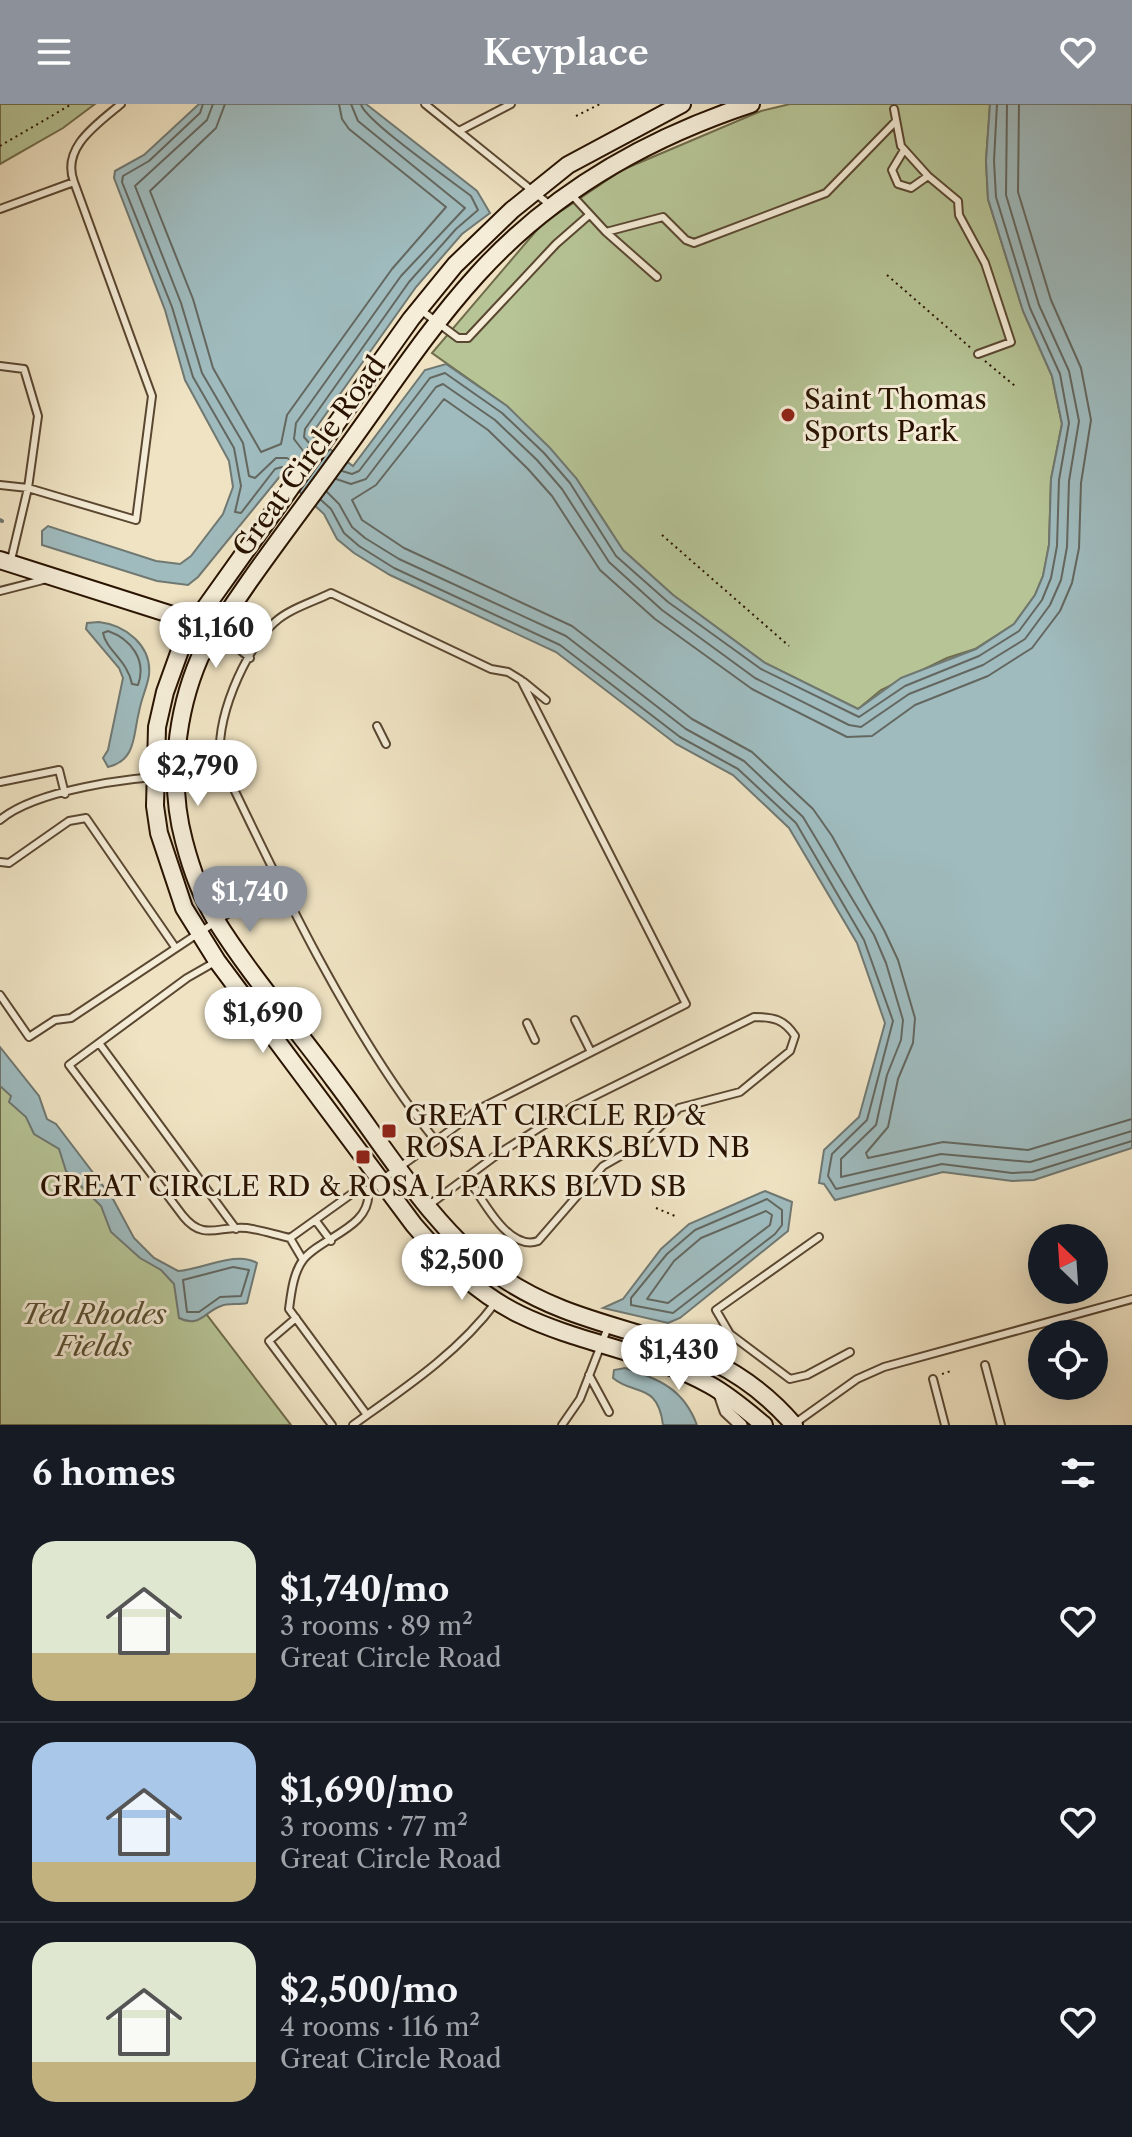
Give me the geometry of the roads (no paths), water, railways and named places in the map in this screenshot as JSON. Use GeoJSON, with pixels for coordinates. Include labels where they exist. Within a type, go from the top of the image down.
{"type":"FeatureCollection","features":[{"type":"Feature","properties":{"kind":"street","name":"Great Circle Road"},"geometry":{"type":"LineString","coordinates":[[682,104],[592,151],[534,191],[464,256],[419,309],[183,642],[165,692],[157,727],[154,777],[159,833],[184,908],[217,961],[374,1185],[441,1255],[497,1302],[545,1325],[683,1372],[719,1391],[764,1425]]}},
{"type":"Feature","properties":{"kind":"street","name":"Great Circle Road"},"geometry":{"type":"LineString","coordinates":[[751,104],[637,150],[569,191],[477,275],[437,323],[216,630],[188,687],[176,776],[183,839],[197,882],[216,919],[399,1167],[463,1246],[501,1277],[541,1300],[699,1353],[742,1378],[794,1425]]}},
{"type":"Feature","properties":{"kind":"street"},"geometry":{"type":"LineString","coordinates":[[5,561],[216,630]]}},
{"type":"Feature","properties":{"kind":"street"},"geometry":{"type":"LineString","coordinates":[[719,1391],[726,1411],[741,1425]]}},
{"type":"Feature","properties":{"kind":"lane"},"geometry":{"type":"LineString","coordinates":[[0,485],[28,488],[136,520],[152,396],[69,166],[73,152],[121,104]]}},
{"type":"Feature","properties":{"kind":"lane"},"geometry":{"type":"LineString","coordinates":[[425,104],[551,205]]}},
{"type":"Feature","properties":{"kind":"lane"},"geometry":{"type":"LineString","coordinates":[[459,131],[511,104]]}},
{"type":"Feature","properties":{"kind":"lane"},"geometry":{"type":"LineString","coordinates":[[894,109],[904,150],[928,176],[958,201],[959,215],[985,263],[1011,342],[978,354]]}},
{"type":"Feature","properties":{"kind":"lane"},"geometry":{"type":"LineString","coordinates":[[606,232],[663,217],[686,240],[694,243],[826,193],[896,121]]}},
{"type":"Feature","properties":{"kind":"lane"},"geometry":{"type":"LineString","coordinates":[[904,150],[892,170],[898,184],[911,188],[928,176]]}},
{"type":"Feature","properties":{"kind":"lane"},"geometry":{"type":"LineString","coordinates":[[0,209],[74,182]]}},
{"type":"Feature","properties":{"kind":"lane"},"geometry":{"type":"LineString","coordinates":[[569,191],[588,216],[657,277]]}},
{"type":"Feature","properties":{"kind":"lane"},"geometry":{"type":"LineString","coordinates":[[419,309],[462,340],[473,335],[536,265],[588,216]]}},
{"type":"Feature","properties":{"kind":"lane"},"geometry":{"type":"LineString","coordinates":[[0,366],[24,369],[38,409],[28,488],[5,561]]}},
{"type":"Feature","properties":{"kind":"lane"},"geometry":{"type":"LineString","coordinates":[[0,591],[56,576]]}},
{"type":"Feature","properties":{"kind":"lane"},"geometry":{"type":"LineString","coordinates":[[435,1140],[403,1100],[364,1035],[280,879],[220,755],[228,705],[250,658],[276,621],[337,594],[491,669],[521,680],[546,700]]}},
{"type":"Feature","properties":{"kind":"lane"},"geometry":{"type":"LineString","coordinates":[[216,630],[250,658]]}},
{"type":"Feature","properties":{"kind":"lane"},"geometry":{"type":"LineString","coordinates":[[217,961],[187,978],[69,1065],[193,1228],[236,1229],[290,1238],[357,1190],[374,1185],[481,1108],[686,1004],[521,680]]}},
{"type":"Feature","properties":{"kind":"lane"},"geometry":{"type":"LineString","coordinates":[[377,726],[386,744]]}},
{"type":"Feature","properties":{"kind":"lane"},"geometry":{"type":"LineString","coordinates":[[0,782],[59,770],[65,794]]}},
{"type":"Feature","properties":{"kind":"lane"},"geometry":{"type":"LineString","coordinates":[[0,820],[21,805],[65,794],[138,777],[176,776]]}},
{"type":"Feature","properties":{"kind":"lane"},"geometry":{"type":"LineString","coordinates":[[0,862],[9,863],[69,821],[86,818],[175,947]]}},
{"type":"Feature","properties":{"kind":"lane"},"geometry":{"type":"LineString","coordinates":[[0,995],[29,1037],[55,1020],[71,1018],[280,879]]}},
{"type":"Feature","properties":{"kind":"lane"},"geometry":{"type":"LineString","coordinates":[[429,1205],[467,1177],[574,1106],[754,1017],[768,1017],[787,1024],[795,1036],[790,1051],[740,1092],[679,1108],[645,1142],[603,1166],[538,1241],[525,1244],[513,1238],[467,1177]]}},
{"type":"Feature","properties":{"kind":"lane"},"geometry":{"type":"LineString","coordinates":[[575,1020],[591,1052]]}},
{"type":"Feature","properties":{"kind":"lane"},"geometry":{"type":"LineString","coordinates":[[527,1023],[535,1040]]}},
{"type":"Feature","properties":{"kind":"lane"},"geometry":{"type":"LineString","coordinates":[[99,1043],[236,1229]]}},
{"type":"Feature","properties":{"kind":"lane"},"geometry":{"type":"LineString","coordinates":[[367,1415],[289,1309],[291,1293],[303,1260],[361,1215],[374,1185]]}},
{"type":"Feature","properties":{"kind":"lane"},"geometry":{"type":"LineString","coordinates":[[316,1221],[331,1241]]}},
{"type":"Feature","properties":{"kind":"lane"},"geometry":{"type":"LineString","coordinates":[[819,1237],[716,1310],[730,1334],[790,1379],[807,1375],[850,1352]]}},
{"type":"Feature","properties":{"kind":"lane"},"geometry":{"type":"LineString","coordinates":[[290,1238],[303,1260]]}},
{"type":"Feature","properties":{"kind":"lane"},"geometry":{"type":"LineString","coordinates":[[794,1425],[857,1379],[884,1367],[1132,1299]]}},
{"type":"Feature","properties":{"kind":"lane"},"geometry":{"type":"LineString","coordinates":[[353,1425],[442,1359],[485,1318],[497,1302]]}},
{"type":"Feature","properties":{"kind":"lane"},"geometry":{"type":"LineString","coordinates":[[296,1318],[269,1341],[332,1425]]}},
{"type":"Feature","properties":{"kind":"lane"},"geometry":{"type":"LineString","coordinates":[[562,1425],[580,1399],[609,1324]]}},
{"type":"Feature","properties":{"kind":"lane"},"geometry":{"type":"LineString","coordinates":[[985,1365],[1001,1425]]}},
{"type":"Feature","properties":{"kind":"lane"},"geometry":{"type":"LineString","coordinates":[[589,1375],[609,1412]]}},
{"type":"Feature","properties":{"kind":"lane"},"geometry":{"type":"LineString","coordinates":[[933,1379],[945,1425]]}},
{"type":"Feature","properties":{"kind":"water"},"geometry":{"type":"Polygon","coordinates":[[[199,104],[366,104],[477,191],[490,213],[462,234],[416,287],[311,435],[353,466],[425,370],[446,364],[507,406],[550,448],[576,478],[623,550],[673,595],[765,663],[858,709],[901,678],[976,649],[1014,624],[1035,595],[1043,576],[1049,545],[1051,479],[1062,424],[1052,376],[1023,311],[988,199],[986,161],[990,104],[1132,104],[1132,1148],[1034,1180],[1012,1181],[943,1172],[835,1200],[824,1184],[819,1183],[824,1150],[859,1117],[885,1023],[857,943],[789,828],[733,775],[676,744],[556,652],[390,575],[354,553],[337,539],[324,514],[281,475],[198,577],[188,585],[157,581],[42,545],[42,531],[48,526],[156,561],[180,564],[191,556],[223,514],[233,487],[229,461],[185,380],[165,310],[114,178],[115,171],[144,155],[199,104]]]}},
{"type":"Feature","properties":{"kind":"water"},"geometry":{"type":"Polygon","coordinates":[[[99,622],[127,632],[142,646],[149,665],[132,745],[124,759],[108,767],[103,758],[108,750],[123,678],[119,668],[86,629],[87,623],[99,622]]]}},
{"type":"Feature","properties":{"kind":"water"},"geometry":{"type":"Polygon","coordinates":[[[0,1047],[39,1096],[47,1119],[56,1124],[113,1199],[134,1238],[154,1258],[178,1271],[229,1260],[257,1263],[247,1303],[221,1306],[197,1320],[179,1318],[174,1284],[161,1270],[140,1258],[111,1232],[101,1206],[66,1171],[59,1149],[34,1134],[26,1117],[9,1102],[11,1096],[0,1086],[0,1047]]]}},
{"type":"Feature","properties":{"kind":"water"},"geometry":{"type":"Polygon","coordinates":[[[765,1191],[792,1202],[788,1231],[680,1318],[668,1323],[603,1308],[623,1299],[661,1249],[689,1224],[765,1191]]]}},
{"type":"Feature","properties":{"kind":"water"},"geometry":{"type":"Polygon","coordinates":[[[625,1368],[669,1387],[685,1402],[697,1425],[663,1425],[660,1411],[651,1396],[613,1378],[614,1370],[625,1368]]]}},
{"type":"Feature","properties":{"kind":"place","name":"Saint Thomas Sports Park"},"geometry":{"type":"Point","coordinates":[788,415]}},
{"type":"Feature","properties":{"kind":"place","name":"GREAT CIRCLE RD & ROSA L PARKS BLVD NB"},"geometry":{"type":"Point","coordinates":[389,1131]}},
{"type":"Feature","properties":{"kind":"place","name":"GREAT CIRCLE RD & ROSA L PARKS BLVD SB"},"geometry":{"type":"Point","coordinates":[363,1157]}},
{"type":"Feature","properties":{"kind":"park label","name":"Ted Rhodes Fields"},"geometry":{"type":"Point","coordinates":[94,1330]}}]}
